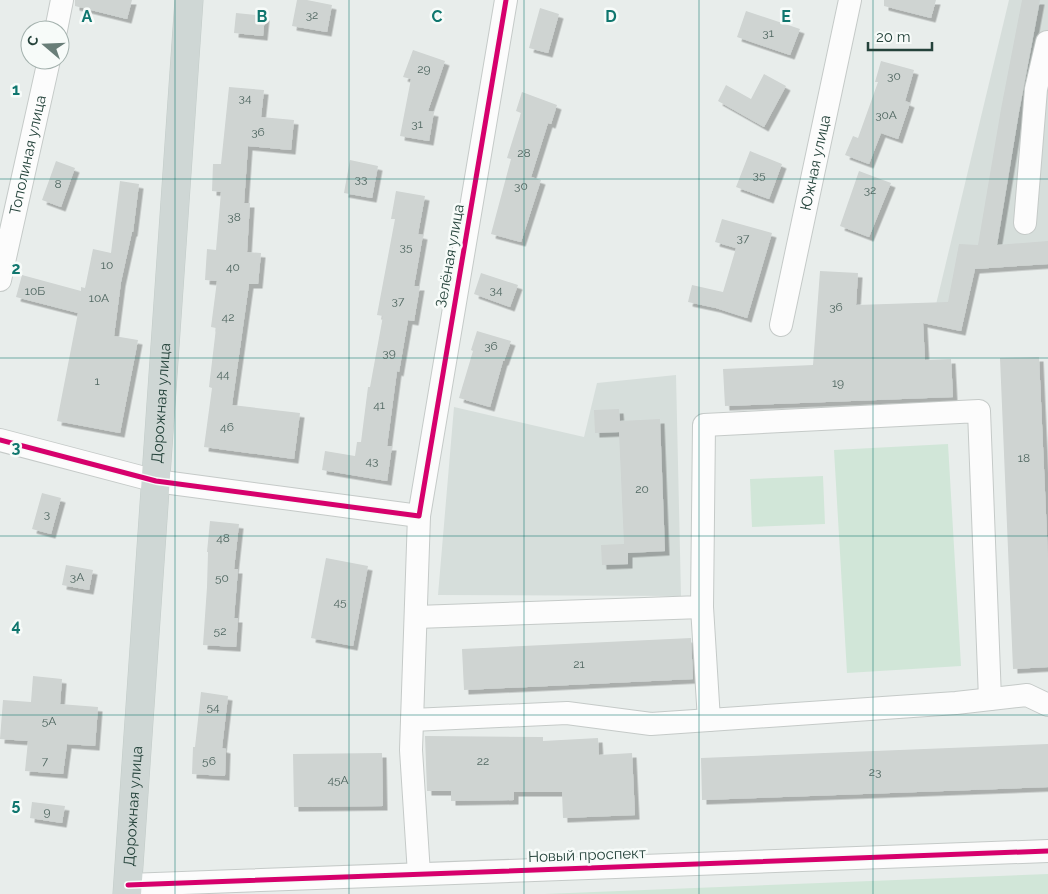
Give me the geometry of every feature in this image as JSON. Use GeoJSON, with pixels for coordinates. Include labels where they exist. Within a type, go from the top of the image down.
{"type":"FeatureCollection","features":[{"type":"Feature","properties":{"kind":"main road","name":"Дорожная улица"},"geometry":{"type":"LineString","coordinates":[[127,890],[189,0]]}},
{"type":"Feature","properties":{"kind":"street"},"geometry":{"type":"LineString","coordinates":[[58,20],[62,0]]}},
{"type":"Feature","properties":{"kind":"street","name":"Зелёная улица"},"geometry":{"type":"LineString","coordinates":[[419,874],[410,750],[419,516],[506,0]]}},
{"type":"Feature","properties":{"kind":"street","name":"Южная улица"},"geometry":{"type":"LineString","coordinates":[[781,325],[850,0]]}},
{"type":"Feature","properties":{"kind":"street"},"geometry":{"type":"LineString","coordinates":[[1025,223],[1036,90],[1048,41]]}},
{"type":"Feature","properties":{"kind":"street","name":"Тополиная улица"},"geometry":{"type":"LineString","coordinates":[[0,280],[47,70]]}},
{"type":"Feature","properties":{"kind":"street"},"geometry":{"type":"LineString","coordinates":[[708,720],[702,607],[704,425],[979,411],[990,699]]}},
{"type":"Feature","properties":{"kind":"street"},"geometry":{"type":"LineString","coordinates":[[0,440],[156,482],[419,516]]}},
{"type":"Feature","properties":{"kind":"street"},"geometry":{"type":"LineString","coordinates":[[416,617],[702,607]]}},
{"type":"Feature","properties":{"kind":"street"},"geometry":{"type":"LineString","coordinates":[[412,720],[567,713],[651,724],[956,703],[1027,695],[1048,706]]}},
{"type":"Feature","properties":{"kind":"street","name":"Новый проспект"},"geometry":{"type":"LineString","coordinates":[[127,890],[419,874],[1048,851]]}},
{"type":"Feature","properties":{"kind":"shaded area"},"geometry":{"type":"Polygon","coordinates":[[[1009,0],[1048,0],[1048,263],[974,264],[956,325],[933,317],[1009,0]]]}},
{"type":"Feature","properties":{"kind":"shaded area"},"geometry":{"type":"Polygon","coordinates":[[[676,375],[681,596],[438,595],[454,407],[584,437],[597,383],[676,375]]]}},
{"type":"Feature","properties":{"kind":"green space"},"geometry":{"type":"Polygon","coordinates":[[[948,444],[961,666],[847,673],[834,450],[948,444]]]}},
{"type":"Feature","properties":{"kind":"green space"},"geometry":{"type":"Polygon","coordinates":[[[823,476],[825,524],[752,527],[750,479],[823,476]]]}},
{"type":"Feature","properties":{"kind":"green space"},"geometry":{"type":"Polygon","coordinates":[[[1048,874],[1048,894],[544,894],[1048,874]]]}},
{"type":"Feature","properties":{"kind":"building"},"geometry":{"type":"Polygon","coordinates":[[[75,0],[132,0],[127,19],[75,6],[75,0]]]}},
{"type":"Feature","properties":{"kind":"building"},"geometry":{"type":"Polygon","coordinates":[[[297,0],[332,5],[327,32],[292,26],[297,0]]]}},
{"type":"Feature","properties":{"kind":"building"},"geometry":{"type":"Polygon","coordinates":[[[884,0],[936,0],[931,18],[884,6],[884,0]]]}},
{"type":"Feature","properties":{"kind":"building"},"geometry":{"type":"Polygon","coordinates":[[[1022,0],[1040,0],[997,245],[1048,241],[1048,264],[975,269],[961,331],[923,323],[925,360],[951,359],[953,397],[725,406],[723,369],[813,365],[820,271],[858,273],[856,305],[948,302],[959,244],[978,245],[1022,0]]]}},
{"type":"Feature","properties":{"kind":"building"},"geometry":{"type":"Polygon","coordinates":[[[540,8],[559,14],[548,53],[529,48],[540,8]]]}},
{"type":"Feature","properties":{"kind":"building"},"geometry":{"type":"Polygon","coordinates":[[[746,11],[800,29],[790,55],[737,37],[746,11]]]}},
{"type":"Feature","properties":{"kind":"building"},"geometry":{"type":"Polygon","coordinates":[[[236,13],[265,16],[263,36],[234,33],[236,13]]]}},
{"type":"Feature","properties":{"kind":"building"},"geometry":{"type":"Polygon","coordinates":[[[413,50],[445,61],[428,111],[434,112],[429,141],[400,136],[411,79],[403,77],[413,50]]]}},
{"type":"Feature","properties":{"kind":"building"},"geometry":{"type":"Polygon","coordinates":[[[881,61],[914,70],[905,101],[910,103],[898,139],[881,133],[869,164],[845,155],[853,136],[858,138],[878,82],[875,82],[881,61]]]}},
{"type":"Feature","properties":{"kind":"building"},"geometry":{"type":"Polygon","coordinates":[[[764,74],[786,86],[764,127],[718,101],[726,85],[751,99],[764,74]]]}},
{"type":"Feature","properties":{"kind":"building"},"geometry":{"type":"Polygon","coordinates":[[[229,87],[264,90],[261,117],[294,120],[291,150],[248,146],[244,203],[250,203],[247,252],[261,253],[258,284],[249,284],[232,405],[300,413],[294,459],[204,447],[212,388],[209,387],[216,328],[211,327],[217,281],[205,280],[207,249],[216,250],[221,192],[212,191],[213,164],[221,164],[229,87]]]}},
{"type":"Feature","properties":{"kind":"building"},"geometry":{"type":"Polygon","coordinates":[[[522,92],[557,105],[551,124],[548,123],[531,177],[541,180],[521,242],[491,234],[511,159],[507,158],[521,113],[516,111],[522,92]]]}},
{"type":"Feature","properties":{"kind":"building"},"geometry":{"type":"Polygon","coordinates":[[[750,151],[782,164],[769,199],[736,187],[750,151]]]}},
{"type":"Feature","properties":{"kind":"building"},"geometry":{"type":"Polygon","coordinates":[[[350,160],[378,166],[372,198],[344,193],[350,160]]]}},
{"type":"Feature","properties":{"kind":"building"},"geometry":{"type":"Polygon","coordinates":[[[56,161],[75,168],[61,207],[42,200],[56,161]]]}},
{"type":"Feature","properties":{"kind":"building"},"geometry":{"type":"Polygon","coordinates":[[[859,171],[891,183],[869,237],[840,226],[859,171]]]}},
{"type":"Feature","properties":{"kind":"building"},"geometry":{"type":"Polygon","coordinates":[[[120,181],[139,184],[133,232],[121,282],[114,336],[138,340],[120,433],[57,421],[78,313],[16,297],[22,275],[81,291],[81,287],[85,288],[93,249],[111,253],[120,181]]]}},
{"type":"Feature","properties":{"kind":"building"},"geometry":{"type":"Polygon","coordinates":[[[396,191],[425,196],[418,234],[423,235],[414,286],[420,286],[414,321],[408,320],[399,372],[397,371],[387,446],[392,446],[387,481],[322,470],[325,451],[355,456],[357,442],[361,442],[368,387],[370,387],[383,316],[377,315],[395,219],[391,219],[396,191]]]}},
{"type":"Feature","properties":{"kind":"building"},"geometry":{"type":"Polygon","coordinates":[[[722,219],[772,233],[747,318],[716,308],[688,302],[692,285],[723,292],[736,248],[715,242],[722,219]]]}},
{"type":"Feature","properties":{"kind":"building"},"geometry":{"type":"Polygon","coordinates":[[[481,273],[518,285],[510,307],[474,294],[481,273]]]}},
{"type":"Feature","properties":{"kind":"building"},"geometry":{"type":"Polygon","coordinates":[[[477,331],[511,341],[503,361],[490,407],[459,398],[477,331]]]}},
{"type":"Feature","properties":{"kind":"building"},"geometry":{"type":"Polygon","coordinates":[[[1039,357],[1048,558],[1048,667],[1013,669],[1000,358],[1039,357]]]}},
{"type":"Feature","properties":{"kind":"building"},"geometry":{"type":"Polygon","coordinates":[[[619,409],[620,421],[660,419],[665,551],[628,553],[628,564],[602,565],[601,545],[624,544],[619,432],[595,433],[594,410],[619,409]]]}},
{"type":"Feature","properties":{"kind":"building"},"geometry":{"type":"Polygon","coordinates":[[[42,493],[61,498],[51,534],[32,529],[42,493]]]}},
{"type":"Feature","properties":{"kind":"building"},"geometry":{"type":"Polygon","coordinates":[[[210,521],[239,524],[234,569],[238,569],[234,618],[238,618],[236,647],[203,645],[210,521]]]}},
{"type":"Feature","properties":{"kind":"building"},"geometry":{"type":"Polygon","coordinates":[[[326,558],[368,566],[353,646],[311,638],[326,558]]]}},
{"type":"Feature","properties":{"kind":"building"},"geometry":{"type":"Polygon","coordinates":[[[66,565],[93,570],[89,590],[62,585],[66,565]]]}},
{"type":"Feature","properties":{"kind":"building"},"geometry":{"type":"Polygon","coordinates":[[[691,638],[693,679],[464,690],[462,649],[691,638]]]}},
{"type":"Feature","properties":{"kind":"building"},"geometry":{"type":"Polygon","coordinates":[[[33,676],[62,679],[60,704],[98,707],[95,746],[67,744],[63,774],[25,771],[28,741],[0,739],[3,700],[31,702],[33,676]]]}},
{"type":"Feature","properties":{"kind":"building"},"geometry":{"type":"Polygon","coordinates":[[[201,692],[228,696],[222,748],[226,749],[225,776],[192,774],[193,747],[195,747],[201,692]]]}},
{"type":"Feature","properties":{"kind":"building"},"geometry":{"type":"Polygon","coordinates":[[[425,736],[543,737],[543,741],[598,738],[599,755],[632,753],[635,815],[563,818],[562,792],[514,792],[514,800],[451,801],[451,791],[427,791],[425,736]]]}},
{"type":"Feature","properties":{"kind":"building"},"geometry":{"type":"Polygon","coordinates":[[[1048,744],[1048,787],[702,800],[701,758],[1048,744]]]}},
{"type":"Feature","properties":{"kind":"building"},"geometry":{"type":"Polygon","coordinates":[[[382,753],[383,806],[294,807],[293,754],[382,753]]]}},
{"type":"Feature","properties":{"kind":"building"},"geometry":{"type":"Polygon","coordinates":[[[32,802],[65,806],[62,823],[30,818],[32,802]]]}},
{"type":"Feature","properties":{"kind":"cycle path"},"geometry":{"type":"LineString","coordinates":[[0,440],[156,481],[419,516],[506,0]]}},
{"type":"Feature","properties":{"kind":"cycle path"},"geometry":{"type":"LineString","coordinates":[[128,885],[1048,851]]}}]}
